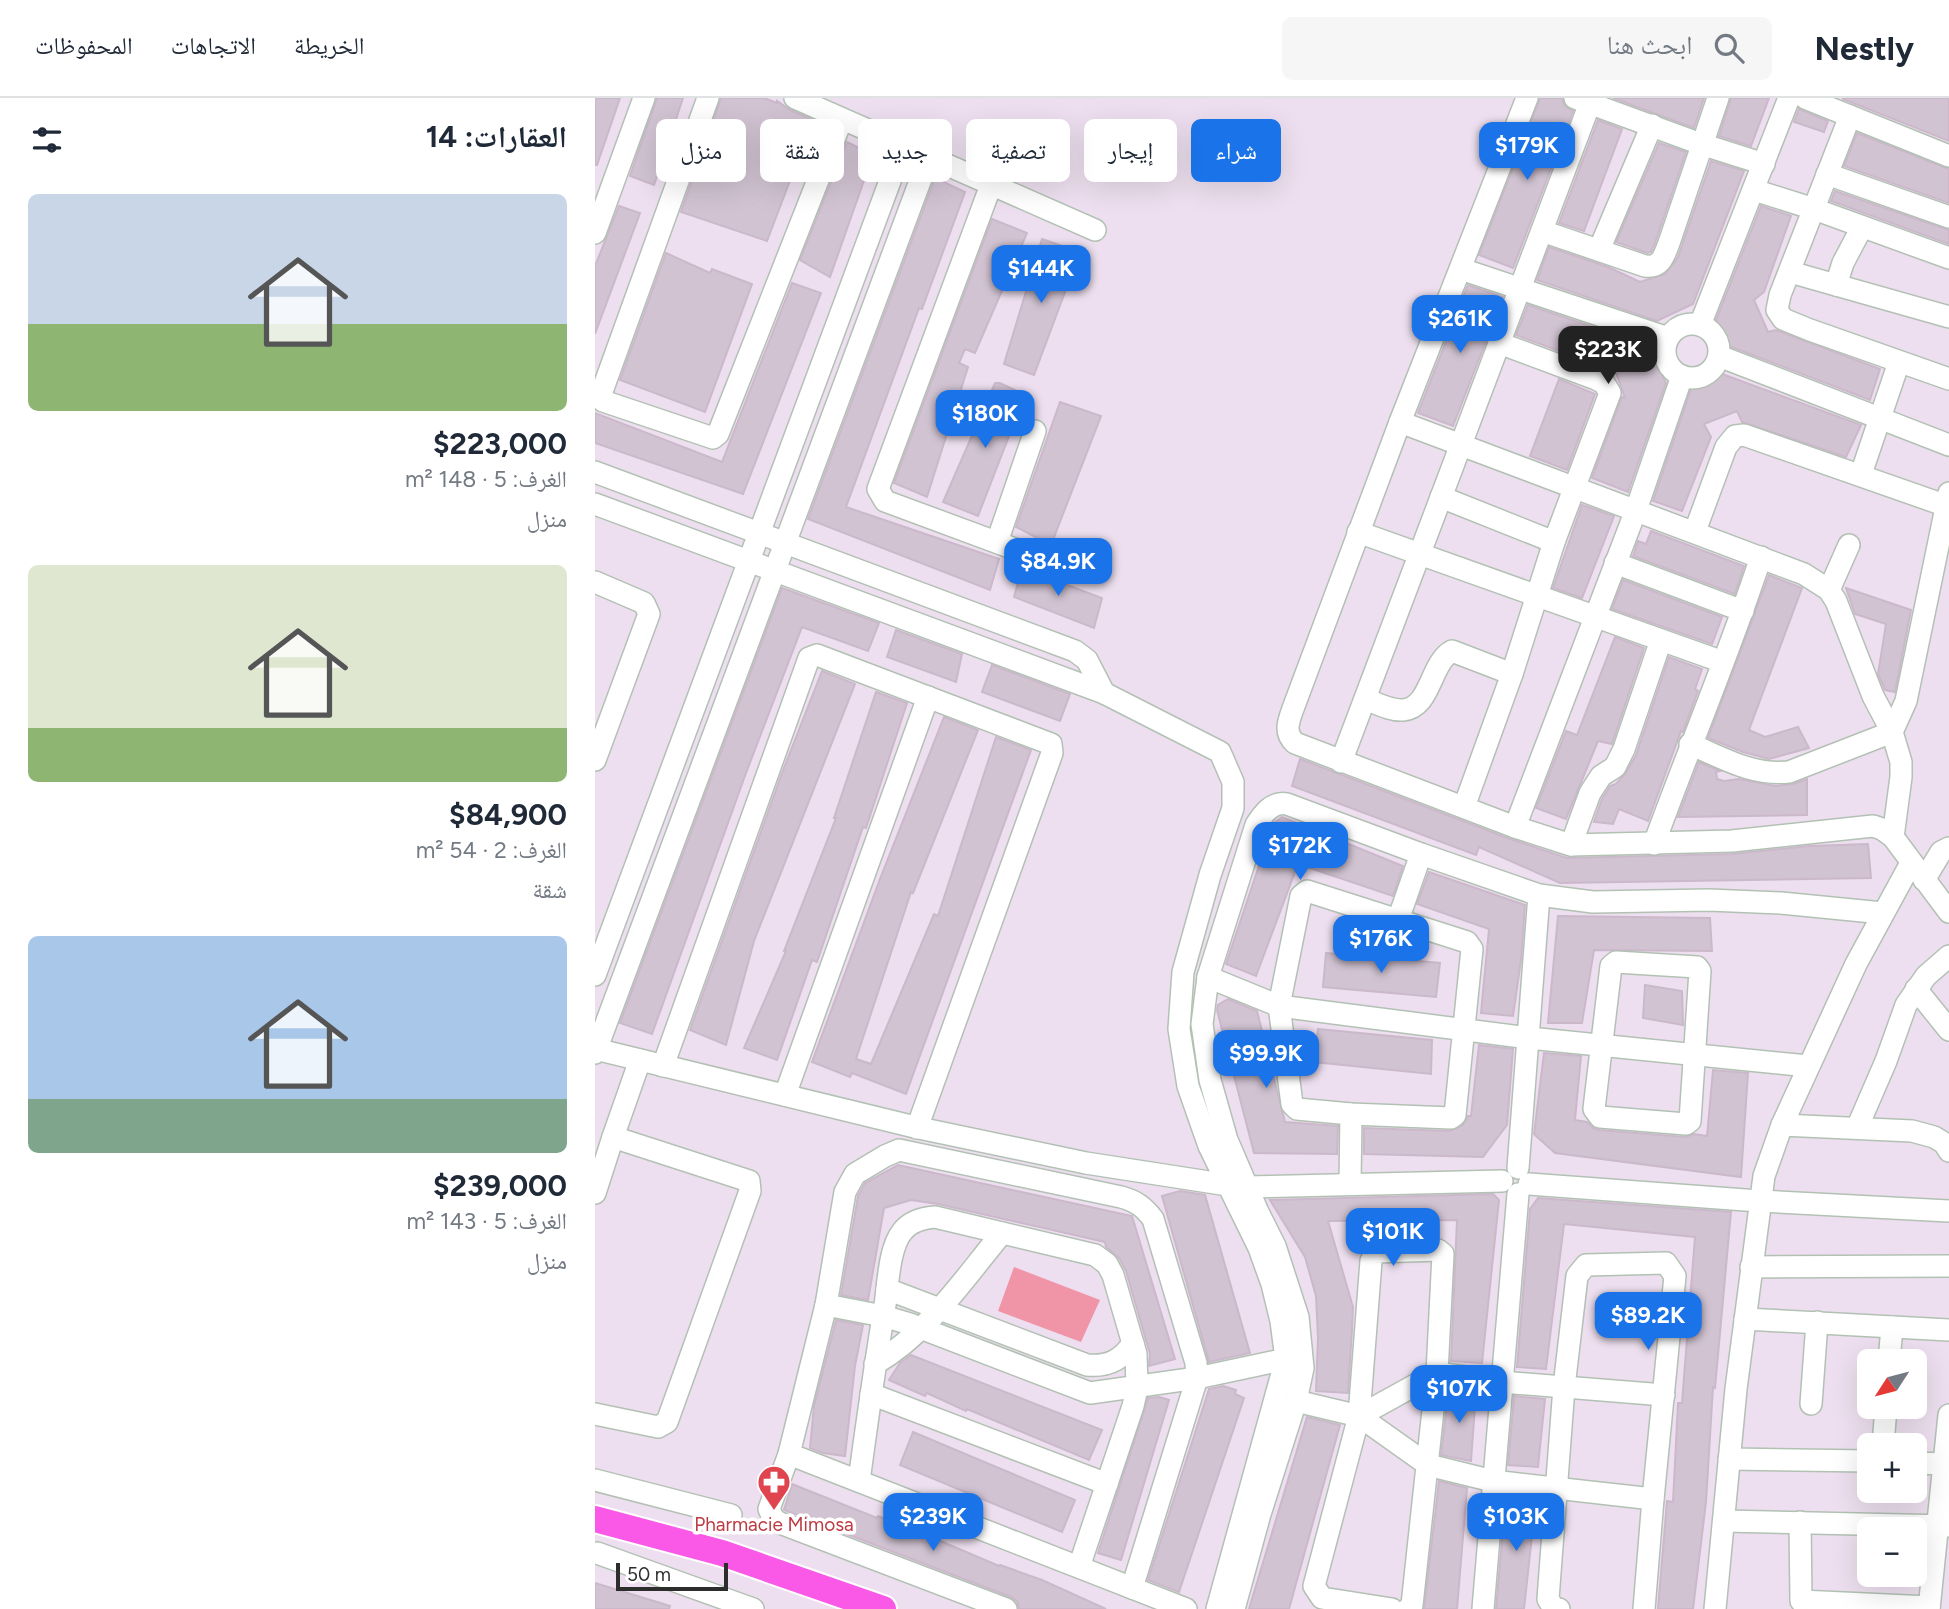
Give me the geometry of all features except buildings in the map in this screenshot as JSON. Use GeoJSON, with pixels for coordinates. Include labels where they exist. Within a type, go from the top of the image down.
{"type":"FeatureCollection","features":[{"type":"Feature","properties":{"kind":"main road"},"geometry":{"type":"LineString","coordinates":[[601,1520],[735,1557],[883,1609]]}},
{"type":"Feature","properties":{"kind":"street"},"geometry":{"type":"LineString","coordinates":[[595,233],[644,98]]}},
{"type":"Feature","properties":{"kind":"street"},"geometry":{"type":"LineString","coordinates":[[708,98],[600,397],[603,401],[713,438],[718,434],[817,182]]}},
{"type":"Feature","properties":{"kind":"street"},"geometry":{"type":"LineString","coordinates":[[795,98],[842,119]]}},
{"type":"Feature","properties":{"kind":"street"},"geometry":{"type":"LineString","coordinates":[[1527,98],[1400,422],[1287,724],[1290,739],[1341,762],[1570,845],[1732,841],[1873,826],[1893,837],[1949,912]]}},
{"type":"Feature","properties":{"kind":"street"},"geometry":{"type":"LineString","coordinates":[[1542,231],[1645,266],[1658,265],[1669,243],[1718,98]]}},
{"type":"Feature","properties":{"kind":"street"},"geometry":{"type":"LineString","coordinates":[[1700,325],[1789,98]]}},
{"type":"Feature","properties":{"kind":"street"},"geometry":{"type":"LineString","coordinates":[[1818,100],[1850,116],[1949,156]]}},
{"type":"Feature","properties":{"kind":"street"},"geometry":{"type":"LineString","coordinates":[[1341,762],[1542,231],[1583,101],[1764,164]]}},
{"type":"Feature","properties":{"kind":"street"},"geometry":{"type":"LineString","coordinates":[[1850,116],[1777,310],[1783,319],[1949,379]]}},
{"type":"Feature","properties":{"kind":"street"},"geometry":{"type":"LineString","coordinates":[[1599,250],[1651,125]]}},
{"type":"Feature","properties":{"kind":"street"},"geometry":{"type":"LineString","coordinates":[[952,167],[1095,230]]}},
{"type":"Feature","properties":{"kind":"street"},"geometry":{"type":"LineString","coordinates":[[1827,174],[1940,213],[1917,247]]}},
{"type":"Feature","properties":{"kind":"street"},"geometry":{"type":"LineString","coordinates":[[595,975],[889,182]]}},
{"type":"Feature","properties":{"kind":"street"},"geometry":{"type":"LineString","coordinates":[[920,182],[595,1050],[917,1128],[1086,1163],[1237,1186],[1517,1182],[1759,1201],[1949,1211]]}},
{"type":"Feature","properties":{"kind":"street"},"geometry":{"type":"LineString","coordinates":[[992,185],[878,489],[885,501],[1058,565]]}},
{"type":"Feature","properties":{"kind":"street"},"geometry":{"type":"LineString","coordinates":[[1754,190],[1949,258]]}},
{"type":"Feature","properties":{"kind":"street"},"geometry":{"type":"LineString","coordinates":[[1836,285],[1843,264],[1862,227]]}},
{"type":"Feature","properties":{"kind":"street"},"geometry":{"type":"LineString","coordinates":[[1461,269],[1668,338]]}},
{"type":"Feature","properties":{"kind":"street"},"geometry":{"type":"LineString","coordinates":[[1790,272],[1949,317]]}},
{"type":"Feature","properties":{"kind":"street"},"geometry":{"type":"LineString","coordinates":[[1700,325],[1715,335],[1719,347],[1716,365],[1708,374],[1697,378],[1682,376],[1674,372],[1667,362],[1665,349],[1668,338],[1682,326],[1700,325]]}},
{"type":"Feature","properties":{"kind":"street"},"geometry":{"type":"LineString","coordinates":[[1464,807],[1512,674],[1553,542],[1608,402],[1609,388],[1596,379],[1499,343]]}},
{"type":"Feature","properties":{"kind":"street"},"geometry":{"type":"LineString","coordinates":[[1719,356],[1949,445]]}},
{"type":"Feature","properties":{"kind":"street"},"geometry":{"type":"LineString","coordinates":[[1861,474],[1899,362]]}},
{"type":"Feature","properties":{"kind":"street"},"geometry":{"type":"LineString","coordinates":[[1515,827],[1636,510],[1682,376]]}},
{"type":"Feature","properties":{"kind":"street"},"geometry":{"type":"LineString","coordinates":[[1400,422],[1695,531],[1815,579],[1829,590],[1892,732],[1901,770],[1893,837]]}},
{"type":"Feature","properties":{"kind":"street"},"geometry":{"type":"LineString","coordinates":[[997,542],[1035,431]]}},
{"type":"Feature","properties":{"kind":"street"},"geometry":{"type":"LineString","coordinates":[[1690,744],[1745,767],[1775,774],[1790,772],[1892,732],[1906,701],[1948,500],[1744,435],[1735,436],[1726,447],[1695,531]]}},
{"type":"Feature","properties":{"kind":"street"},"geometry":{"type":"LineString","coordinates":[[595,472],[1075,651],[1087,660],[1104,693]]}},
{"type":"Feature","properties":{"kind":"street"},"geometry":{"type":"LineString","coordinates":[[1441,497],[1553,542]]}},
{"type":"Feature","properties":{"kind":"street"},"geometry":{"type":"LineString","coordinates":[[595,503],[1104,693],[1220,752],[1233,782],[1234,808],[1210,875],[1183,972],[1179,1029],[1188,1086],[1209,1146],[1275,1246],[1298,1317],[1303,1368],[1296,1401],[1260,1514],[1234,1609]]}},
{"type":"Feature","properties":{"kind":"street"},"geometry":{"type":"LineString","coordinates":[[1358,532],[1723,662]]}},
{"type":"Feature","properties":{"kind":"street"},"geometry":{"type":"LineString","coordinates":[[1829,590],[1849,545]]}},
{"type":"Feature","properties":{"kind":"street"},"geometry":{"type":"LineString","coordinates":[[1654,844],[1761,557]]}},
{"type":"Feature","properties":{"kind":"street"},"geometry":{"type":"LineString","coordinates":[[1615,563],[1743,611]]}},
{"type":"Feature","properties":{"kind":"street"},"geometry":{"type":"LineString","coordinates":[[595,582],[644,603],[649,614],[595,760]]}},
{"type":"Feature","properties":{"kind":"street"},"geometry":{"type":"LineString","coordinates":[[1570,845],[1590,793],[1601,776],[1615,767],[1624,749],[1661,640]]}},
{"type":"Feature","properties":{"kind":"street"},"geometry":{"type":"LineString","coordinates":[[1364,699],[1401,710],[1410,708],[1423,696],[1439,663],[1452,651],[1512,674]]}},
{"type":"Feature","properties":{"kind":"street"},"geometry":{"type":"LineString","coordinates":[[663,1066],[809,659],[817,654],[1051,744],[1052,753],[917,1128]]}},
{"type":"Feature","properties":{"kind":"street"},"geometry":{"type":"LineString","coordinates":[[785,1096],[928,697]]}},
{"type":"Feature","properties":{"kind":"street"},"geometry":{"type":"LineString","coordinates":[[1217,1609],[1286,1359],[1272,1284],[1237,1186],[1210,1080],[1202,1024],[1208,977],[1256,825],[1266,811],[1281,803],[1287,804],[1539,895],[1593,902],[1709,900],[1781,903],[1883,913]]}},
{"type":"Feature","properties":{"kind":"street"},"geometry":{"type":"LineString","coordinates":[[1924,880],[1941,852],[1949,848]]}},
{"type":"Feature","properties":{"kind":"street"},"geometry":{"type":"LineString","coordinates":[[1398,920],[1420,854]]}},
{"type":"Feature","properties":{"kind":"street"},"geometry":{"type":"LineString","coordinates":[[1715,1609],[1751,1267],[1759,1201],[1769,1159],[1808,1066],[1856,964],[1911,863]]}},
{"type":"Feature","properties":{"kind":"street"},"geometry":{"type":"LineString","coordinates":[[1307,891],[1467,942],[1472,949],[1455,1115],[1451,1118],[1297,1109],[1292,1104],[1279,1006],[1301,896],[1307,891]]}},
{"type":"Feature","properties":{"kind":"street"},"geometry":{"type":"LineString","coordinates":[[1483,1609],[1539,895]]}},
{"type":"Feature","properties":{"kind":"street"},"geometry":{"type":"LineString","coordinates":[[1857,1128],[1886,1061],[1906,1005],[1926,976],[1949,956]]}},
{"type":"Feature","properties":{"kind":"street"},"geometry":{"type":"LineString","coordinates":[[1616,962],[1697,967],[1700,971],[1696,1054],[1690,1121],[1686,1124],[1600,1117],[1594,1109],[1611,966],[1616,962]]}},
{"type":"Feature","properties":{"kind":"street"},"geometry":{"type":"LineString","coordinates":[[1208,977],[1279,1006],[1528,1038],[1808,1066]]}},
{"type":"Feature","properties":{"kind":"street"},"geometry":{"type":"LineString","coordinates":[[1916,989],[1949,1030]]}},
{"type":"Feature","properties":{"kind":"street"},"geometry":{"type":"LineString","coordinates":[[595,1192],[640,1060]]}},
{"type":"Feature","properties":{"kind":"street"},"geometry":{"type":"LineString","coordinates":[[1350,1183],[1351,1114]]}},
{"type":"Feature","properties":{"kind":"street"},"geometry":{"type":"LineString","coordinates":[[1783,1125],[1912,1131],[1934,1137],[1944,1143],[1949,1151]]}},
{"type":"Feature","properties":{"kind":"street"},"geometry":{"type":"LineString","coordinates":[[595,1414],[657,1427],[667,1422],[750,1191],[749,1181],[613,1137]]}},
{"type":"Feature","properties":{"kind":"street"},"geometry":{"type":"LineString","coordinates":[[1006,1609],[775,1520],[769,1509],[789,1454],[826,1305],[845,1192],[855,1174],[899,1150],[1121,1196],[1134,1201],[1153,1219],[1196,1363],[1198,1378],[1132,1588]]}},
{"type":"Feature","properties":{"kind":"street"},"geometry":{"type":"LineString","coordinates":[[859,1481],[887,1289],[897,1241],[903,1231],[923,1218],[935,1217],[1088,1253],[1101,1259],[1113,1275],[1133,1343],[1137,1388],[1131,1414],[1079,1567]]}},
{"type":"Feature","properties":{"kind":"street"},"geometry":{"type":"LineString","coordinates":[[876,1364],[923,1329],[1002,1233]]}},
{"type":"Feature","properties":{"kind":"street"},"geometry":{"type":"LineString","coordinates":[[1392,1609],[1322,1598],[1314,1586],[1359,1416],[1371,1261],[1375,1252],[1438,1250],[1443,1254],[1437,1373],[1412,1605],[1408,1609]]}},
{"type":"Feature","properties":{"kind":"street"},"geometry":{"type":"LineString","coordinates":[[1559,1609],[1553,1609],[1548,1599],[1564,1387],[1577,1276],[1586,1265],[1666,1263],[1675,1276],[1644,1609]]}},
{"type":"Feature","properties":{"kind":"street"},"geometry":{"type":"LineString","coordinates":[[1751,1267],[1949,1266]]}},
{"type":"Feature","properties":{"kind":"street"},"geometry":{"type":"LineString","coordinates":[[887,1289],[1087,1365],[1114,1362],[1133,1343]]}},
{"type":"Feature","properties":{"kind":"street"},"geometry":{"type":"LineString","coordinates":[[826,1305],[883,1316],[923,1329],[1090,1393],[1131,1414]]}},
{"type":"Feature","properties":{"kind":"street"},"geometry":{"type":"LineString","coordinates":[[1745,1318],[1949,1330]]}},
{"type":"Feature","properties":{"kind":"street"},"geometry":{"type":"LineString","coordinates":[[1811,1404],[1817,1322]]}},
{"type":"Feature","properties":{"kind":"street"},"geometry":{"type":"LineString","coordinates":[[1890,1349],[1892,1326]]}},
{"type":"Feature","properties":{"kind":"street"},"geometry":{"type":"LineString","coordinates":[[1090,1393],[1198,1378],[1286,1359]]}},
{"type":"Feature","properties":{"kind":"street"},"geometry":{"type":"LineString","coordinates":[[1359,1416],[1437,1373],[1501,1382],[1664,1395]]}},
{"type":"Feature","properties":{"kind":"street"},"geometry":{"type":"LineString","coordinates":[[871,1394],[1107,1484]]}},
{"type":"Feature","properties":{"kind":"street"},"geometry":{"type":"LineString","coordinates":[[1296,1401],[1359,1416],[1428,1465],[1493,1481],[1653,1499]]}},
{"type":"Feature","properties":{"kind":"street"},"geometry":{"type":"LineString","coordinates":[[1800,1522],[1800,1605],[1929,1608],[1943,1525],[1944,1464],[1949,1415]]}},
{"type":"Feature","properties":{"kind":"street"},"geometry":{"type":"LineString","coordinates":[[789,1454],[1186,1609]]}},
{"type":"Feature","properties":{"kind":"street"},"geometry":{"type":"LineString","coordinates":[[1730,1459],[1857,1461]]}},
{"type":"Feature","properties":{"kind":"street"},"geometry":{"type":"LineString","coordinates":[[1927,1463],[1944,1464]]}},
{"type":"Feature","properties":{"kind":"street"},"geometry":{"type":"LineString","coordinates":[[595,1479],[731,1515]]}},
{"type":"Feature","properties":{"kind":"street"},"geometry":{"type":"LineString","coordinates":[[601,1520],[596,1556],[753,1609]]}},
{"type":"Feature","properties":{"kind":"street"},"geometry":{"type":"LineString","coordinates":[[1724,1521],[1943,1525]]}},
{"type":"Feature","properties":{"kind":"shaded area"},"geometry":{"type":"Polygon","coordinates":[[[1014,1267],[1100,1300],[1081,1342],[998,1311],[1014,1267]]]}},
{"type":"Feature","properties":{"kind":"place","name":"Pharmacie Mimosa"},"geometry":{"type":"Point","coordinates":[774,1512]}}]}
